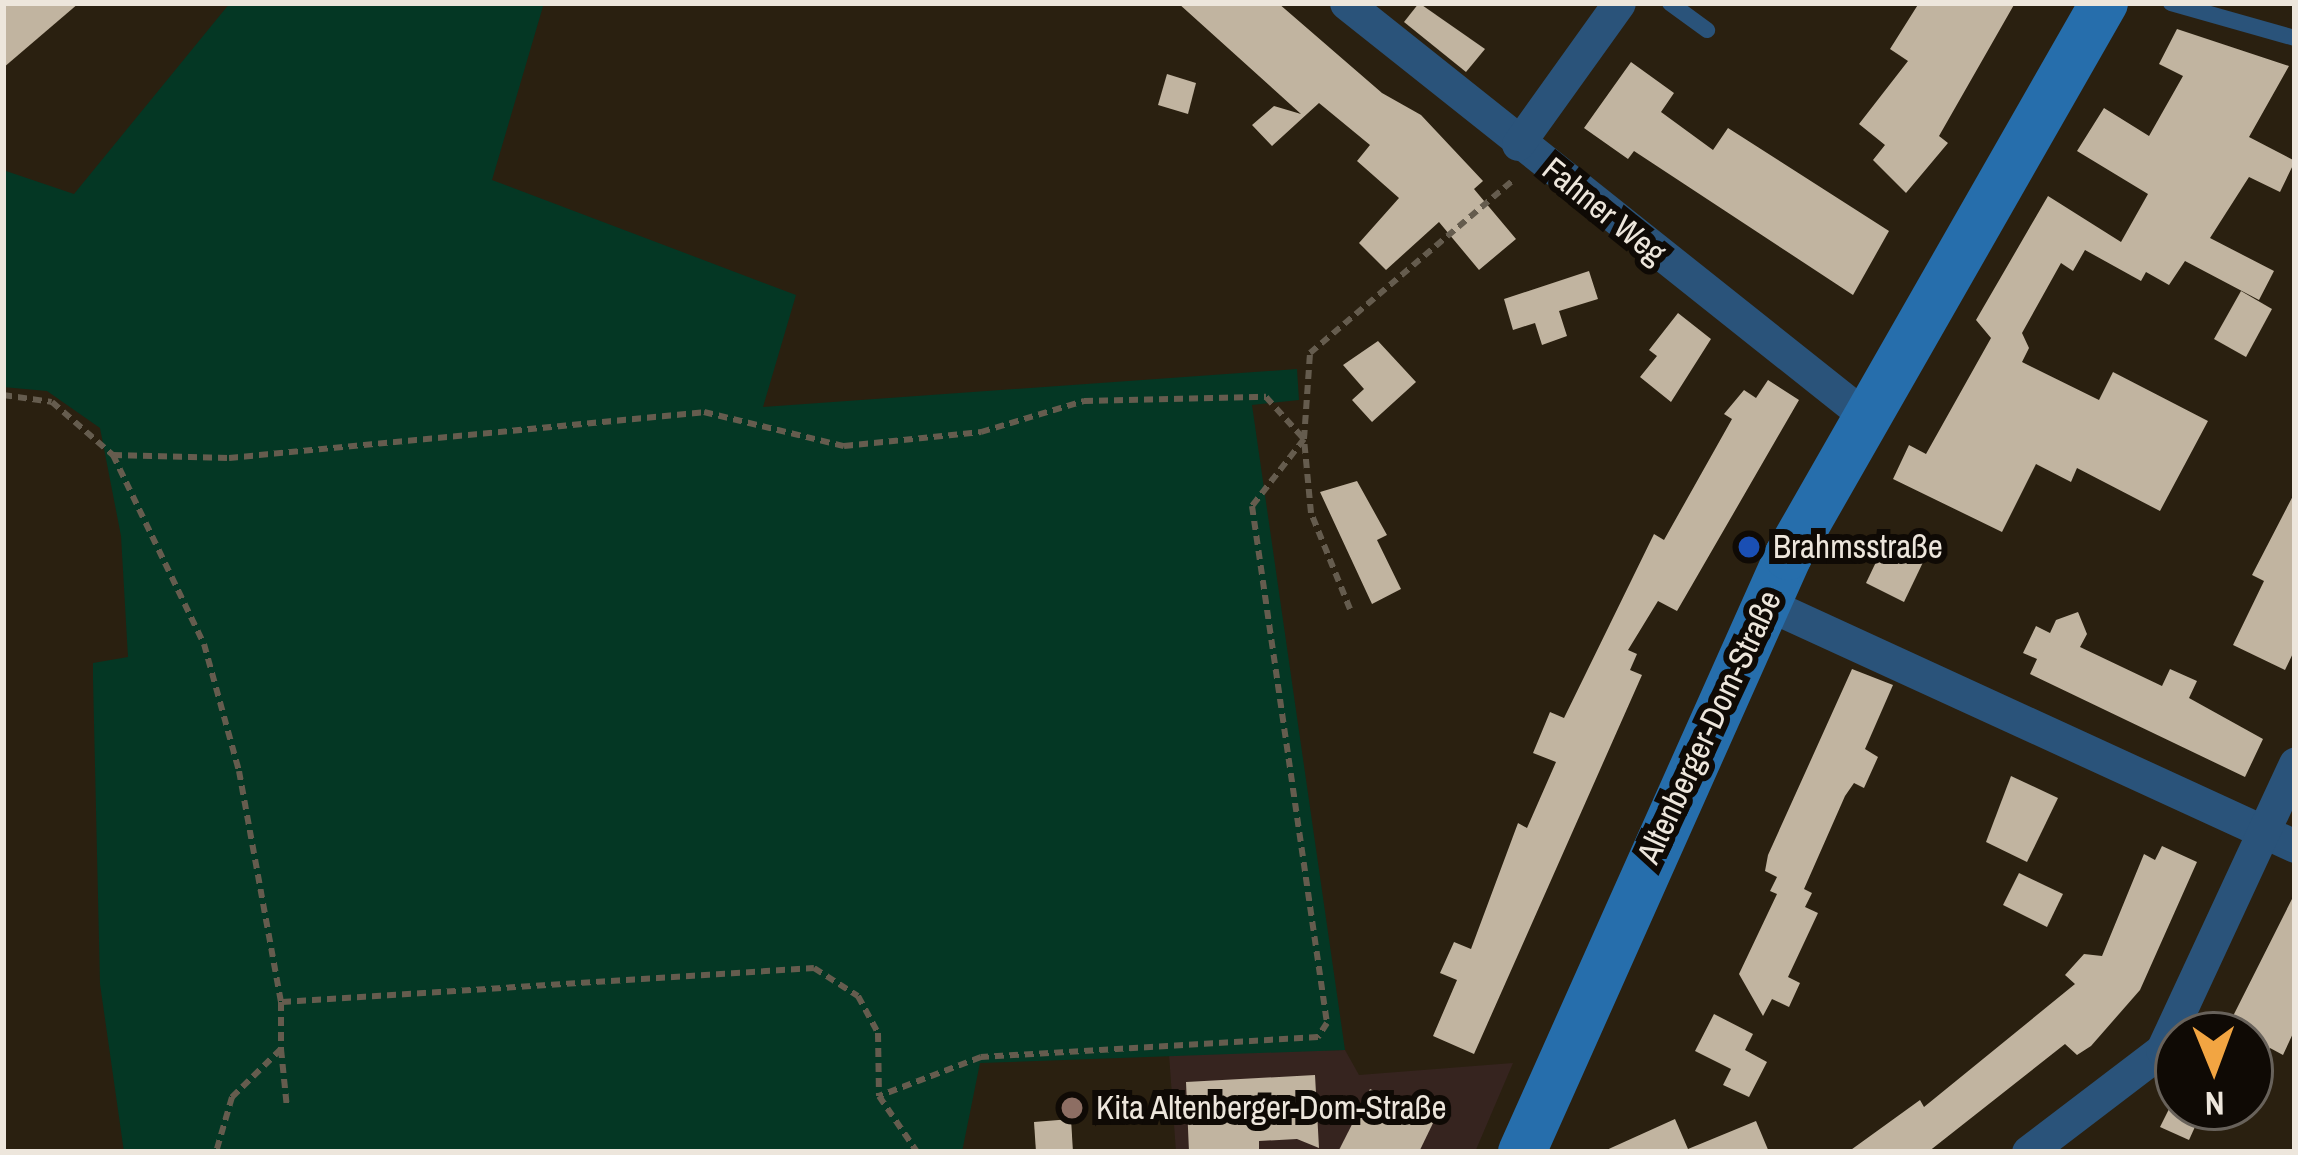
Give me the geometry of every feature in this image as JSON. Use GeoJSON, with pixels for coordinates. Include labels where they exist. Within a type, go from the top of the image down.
{"type":"FeatureCollection","features":[{"type":"Feature","properties":{"kind":"main road","name":"Altenberger-Dom-Straße"},"geometry":{"type":"LineString","coordinates":[[1522,1152],[1765,603],[1864,415],[2104,3]]}},
{"type":"Feature","properties":{"kind":"street","name":"Fahner Weg"},"geometry":{"type":"LineString","coordinates":[[1346,3],[1864,415]]}},
{"type":"Feature","properties":{"kind":"street"},"geometry":{"type":"LineString","coordinates":[[1528,151],[1619,3]]}},
{"type":"Feature","properties":{"kind":"street"},"geometry":{"type":"LineString","coordinates":[[1765,603],[2280,838]]}},
{"type":"Feature","properties":{"kind":"street"},"geometry":{"type":"LineString","coordinates":[[2028,1152],[2162,1050],[2280,838],[2295,763]]}},
{"type":"Feature","properties":{"kind":"lane"},"geometry":{"type":"LineString","coordinates":[[1670,3],[1707,31]]}},
{"type":"Feature","properties":{"kind":"lane"},"geometry":{"type":"LineString","coordinates":[[2171,3],[2295,38]]}},
{"type":"Feature","properties":{"kind":"path"},"geometry":{"type":"LineString","coordinates":[[1350,608],[1310,513],[1304,439],[1310,353],[1528,151]]}},
{"type":"Feature","properties":{"kind":"path"},"geometry":{"type":"LineString","coordinates":[[113,455],[230,458],[704,412],[844,446],[981,432],[1084,401],[1209,393],[1266,397],[1304,439]]}},
{"type":"Feature","properties":{"kind":"path"},"geometry":{"type":"LineString","coordinates":[[3,395],[52,402],[113,455],[204,644],[238,771],[281,1002],[287,1108]]}},
{"type":"Feature","properties":{"kind":"path"},"geometry":{"type":"LineString","coordinates":[[879,1096],[981,1057],[1318,1037],[1328,1023],[1252,506],[1304,439]]}},
{"type":"Feature","properties":{"kind":"path"},"geometry":{"type":"LineString","coordinates":[[281,1002],[814,968],[858,996],[878,1033],[879,1096],[916,1152]]}},
{"type":"Feature","properties":{"kind":"path"},"geometry":{"type":"LineString","coordinates":[[217,1152],[232,1097],[281,1048]]}},
{"type":"Feature","properties":{"kind":"shaded area"},"geometry":{"type":"Polygon","coordinates":[[[1345,1050],[1359,1075],[1513,1063],[1475,1152],[1176,1152],[1169,1054],[1345,1050]]]}},
{"type":"Feature","properties":{"kind":"green space"},"geometry":{"type":"Polygon","coordinates":[[[230,3],[544,3],[492,180],[796,295],[763,407],[1297,369],[1299,400],[1252,405],[1345,1050],[980,1063],[962,1152],[124,1152],[100,984],[93,679],[93,663],[128,657],[121,536],[100,428],[47,391],[3,387],[3,170],[74,194],[230,3]]]}},
{"type":"Feature","properties":{"kind":"building"},"geometry":{"type":"Polygon","coordinates":[[[3,3],[79,3],[3,68],[3,3]]]}},
{"type":"Feature","properties":{"kind":"building"},"geometry":{"type":"Polygon","coordinates":[[[1178,3],[1278,3],[1382,93],[1421,115],[1483,181],[1474,189],[1516,239],[1479,270],[1439,222],[1386,270],[1359,243],[1399,198],[1357,161],[1370,145],[1319,103],[1272,146],[1252,125],[1274,106],[1301,114],[1178,3]]]}},
{"type":"Feature","properties":{"kind":"building"},"geometry":{"type":"Polygon","coordinates":[[[1419,3],[1485,49],[1466,72],[1404,22],[1419,3]]]}},
{"type":"Feature","properties":{"kind":"building"},"geometry":{"type":"Polygon","coordinates":[[[1919,3],[2015,3],[1939,136],[1948,143],[1906,193],[1873,160],[1885,145],[1859,124],[1908,61],[1890,49],[1919,3]]]}},
{"type":"Feature","properties":{"kind":"building"},"geometry":{"type":"Polygon","coordinates":[[[2177,29],[2289,66],[2249,137],[2295,161],[2280,192],[2249,177],[2210,238],[2274,271],[2259,300],[2185,261],[2169,285],[2146,272],[2141,281],[2085,250],[2073,271],[2061,263],[2022,333],[2029,348],[2022,362],[2099,400],[2113,372],[2208,421],[2160,511],[2077,468],[2071,482],[2036,464],[2002,532],[1893,479],[1909,445],[1926,454],[1991,338],[1976,320],[2048,196],[2121,242],[2148,194],[2077,151],[2104,108],[2149,136],[2183,76],[2159,64],[2177,29]]]}},
{"type":"Feature","properties":{"kind":"building"},"geometry":{"type":"Polygon","coordinates":[[[1631,62],[1674,93],[1661,112],[1713,150],[1728,128],[1889,231],[1853,295],[1634,151],[1628,159],[1584,128],[1631,62]]]}},
{"type":"Feature","properties":{"kind":"building"},"geometry":{"type":"Polygon","coordinates":[[[1167,74],[1196,83],[1188,114],[1158,105],[1167,74]]]}},
{"type":"Feature","properties":{"kind":"building"},"geometry":{"type":"Polygon","coordinates":[[[1589,271],[1598,299],[1559,311],[1567,336],[1542,345],[1535,323],[1513,330],[1504,299],[1589,271]]]}},
{"type":"Feature","properties":{"kind":"building"},"geometry":{"type":"Polygon","coordinates":[[[2241,291],[2272,309],[2246,357],[2214,339],[2241,291]]]}},
{"type":"Feature","properties":{"kind":"building"},"geometry":{"type":"Polygon","coordinates":[[[1678,313],[1711,339],[1671,402],[1640,377],[1657,356],[1649,350],[1678,313]]]}},
{"type":"Feature","properties":{"kind":"building"},"geometry":{"type":"Polygon","coordinates":[[[1378,341],[1416,382],[1372,422],[1352,400],[1364,389],[1343,365],[1378,341]]]}},
{"type":"Feature","properties":{"kind":"building"},"geometry":{"type":"Polygon","coordinates":[[[1768,380],[1799,400],[1677,611],[1658,601],[1628,650],[1637,654],[1630,670],[1642,675],[1474,1054],[1433,1036],[1457,980],[1440,973],[1454,942],[1471,949],[1518,823],[1527,828],[1556,762],[1533,753],[1550,712],[1564,718],[1654,534],[1664,540],[1732,419],[1724,414],[1744,390],[1756,398],[1768,380]]]}},
{"type":"Feature","properties":{"kind":"building"},"geometry":{"type":"Polygon","coordinates":[[[1357,481],[1387,535],[1377,540],[1401,589],[1372,604],[1320,492],[1357,481]]]}},
{"type":"Feature","properties":{"kind":"building"},"geometry":{"type":"Polygon","coordinates":[[[2295,492],[2295,649],[2285,670],[2233,645],[2264,581],[2252,575],[2295,492]]]}},
{"type":"Feature","properties":{"kind":"building"},"geometry":{"type":"Polygon","coordinates":[[[1888,537],[1926,556],[1904,602],[1866,583],[1888,537]]]}},
{"type":"Feature","properties":{"kind":"building"},"geometry":{"type":"Polygon","coordinates":[[[2078,612],[2087,634],[2080,647],[2162,686],[2170,669],[2197,681],[2189,698],[2263,739],[2245,777],[2030,674],[2037,659],[2023,653],[2036,626],[2050,633],[2056,620],[2078,612]]]}},
{"type":"Feature","properties":{"kind":"building"},"geometry":{"type":"Polygon","coordinates":[[[1852,669],[1893,685],[1865,749],[1878,757],[1864,788],[1854,783],[1845,796],[1804,889],[1812,893],[1805,907],[1818,913],[1788,977],[1800,983],[1789,1007],[1772,999],[1763,1016],[1739,974],[1777,894],[1770,891],[1777,877],[1765,871],[1768,855],[1852,669]]]}},
{"type":"Feature","properties":{"kind":"building"},"geometry":{"type":"Polygon","coordinates":[[[2011,776],[2058,798],[2027,862],[1986,842],[2011,776]]]}},
{"type":"Feature","properties":{"kind":"building"},"geometry":{"type":"Polygon","coordinates":[[[2162,846],[2197,862],[2140,990],[2091,1046],[2077,1055],[2065,1044],[1928,1152],[1848,1152],[1920,1100],[1924,1107],[2075,984],[2065,975],[2084,954],[2102,956],[2144,854],[2155,860],[2162,846]]]}},
{"type":"Feature","properties":{"kind":"building"},"geometry":{"type":"Polygon","coordinates":[[[2019,873],[2063,894],[2047,927],[2003,905],[2019,873]]]}},
{"type":"Feature","properties":{"kind":"building"},"geometry":{"type":"Polygon","coordinates":[[[2295,893],[2295,1029],[2283,1055],[2274,1050],[2274,1011],[2236,1011],[2295,893]]]}},
{"type":"Feature","properties":{"kind":"building"},"geometry":{"type":"Polygon","coordinates":[[[1714,1014],[1753,1034],[1745,1050],[1767,1062],[1749,1097],[1723,1085],[1731,1069],[1695,1051],[1714,1014]]]}},
{"type":"Feature","properties":{"kind":"building"},"geometry":{"type":"Polygon","coordinates":[[[1315,1075],[1319,1148],[1297,1139],[1259,1141],[1259,1152],[1189,1152],[1186,1082],[1315,1075]]]}},
{"type":"Feature","properties":{"kind":"building"},"geometry":{"type":"Polygon","coordinates":[[[1370,1089],[1435,1119],[1419,1152],[1338,1152],[1370,1089]]]}},
{"type":"Feature","properties":{"kind":"building"},"geometry":{"type":"Polygon","coordinates":[[[1071,1119],[1073,1152],[1036,1152],[1034,1122],[1071,1119]]]}},
{"type":"Feature","properties":{"kind":"building"},"geometry":{"type":"Polygon","coordinates":[[[1675,1119],[1688,1149],[1756,1121],[1769,1152],[1602,1152],[1675,1119]]]}},
{"type":"Feature","properties":{"kind":"building"},"geometry":{"type":"Polygon","coordinates":[[[2169,1131],[2193,1131],[2189,1140],[2169,1131]]]}},
{"type":"Feature","properties":{"kind":"place","name":"Brahmsstraße"},"geometry":{"type":"Point","coordinates":[1749,547]}},
{"type":"Feature","properties":{"kind":"place","name":"Kita Altenberger-Dom-Straße"},"geometry":{"type":"Point","coordinates":[1072,1108]}}]}
